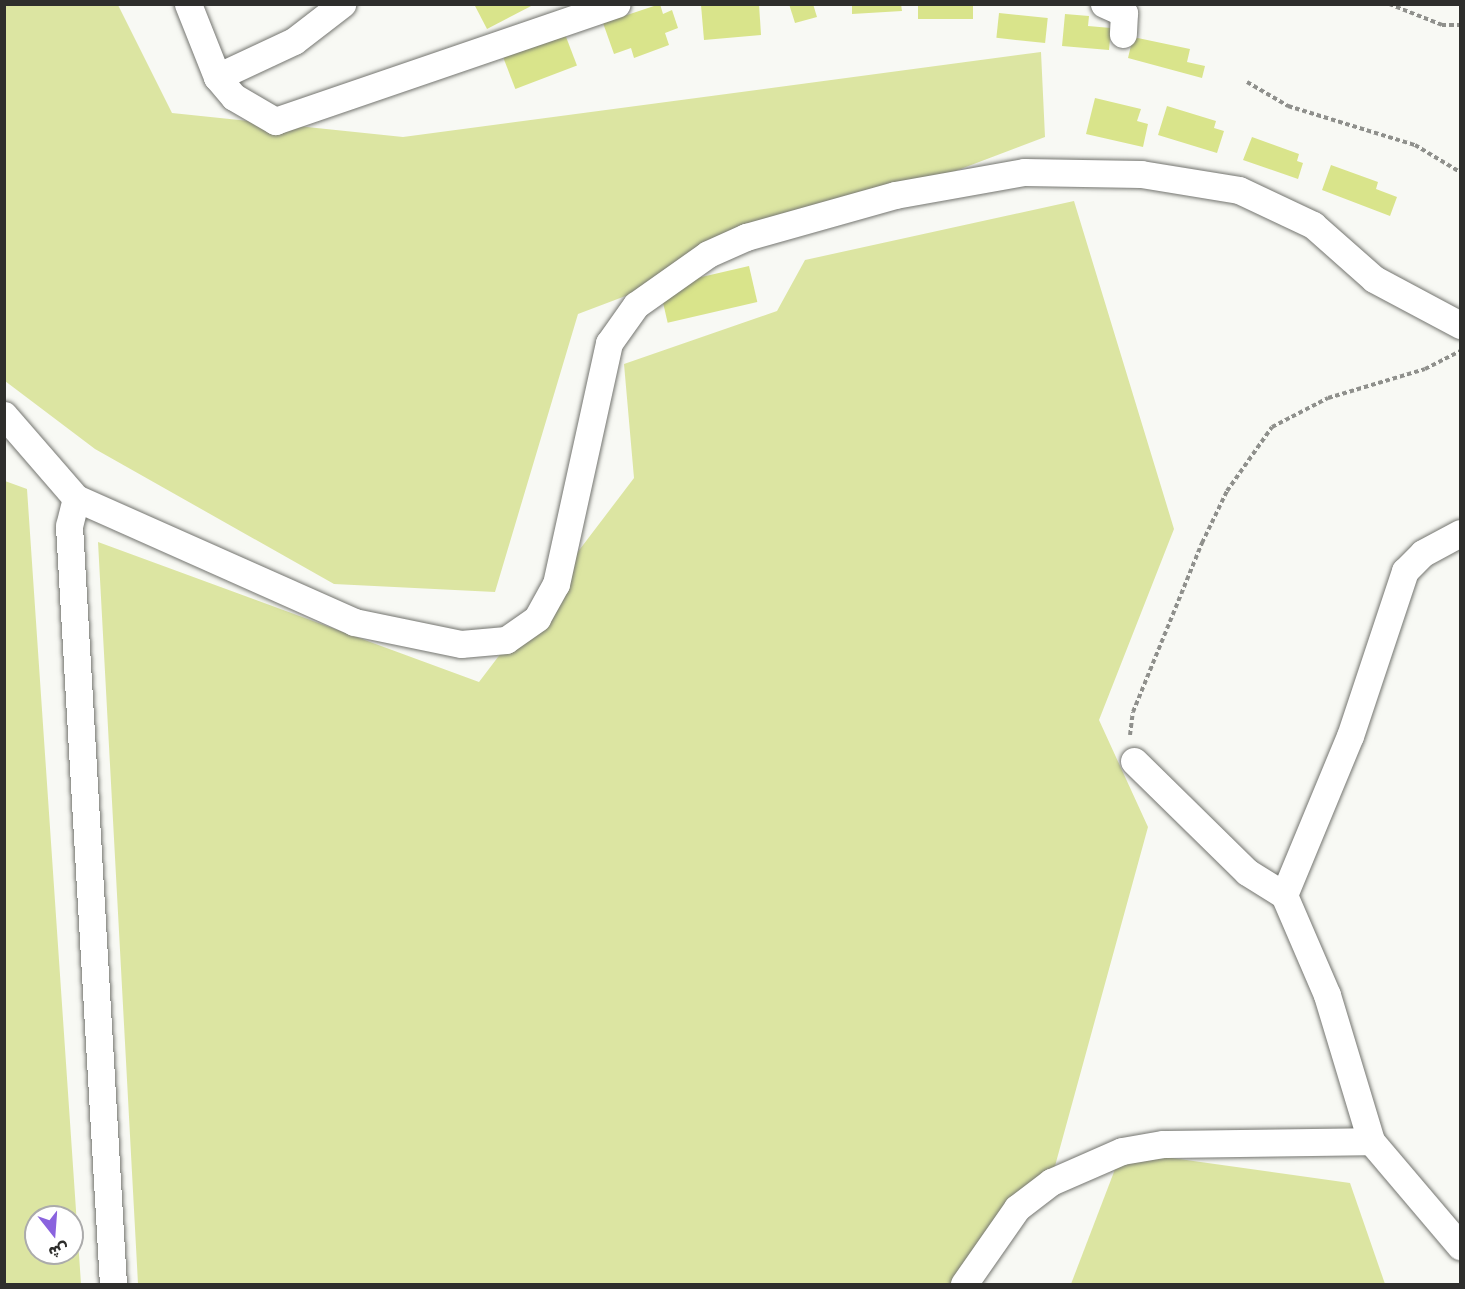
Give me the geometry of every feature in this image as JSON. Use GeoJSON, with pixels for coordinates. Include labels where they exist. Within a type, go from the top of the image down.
{"type":"FeatureCollection","features":[{"type":"Feature","properties":{"kind":"street"},"geometry":{"type":"LineString","coordinates":[[188,4],[217,77],[234,97],[275,121],[617,4]]}},
{"type":"Feature","properties":{"kind":"street"},"geometry":{"type":"LineString","coordinates":[[217,77],[294,40],[342,4]]}},
{"type":"Feature","properties":{"kind":"street"},"geometry":{"type":"LineString","coordinates":[[1104,4],[1124,13],[1123,34]]}},
{"type":"Feature","properties":{"kind":"street"},"geometry":{"type":"LineString","coordinates":[[4,415],[76,498],[354,622],[461,644],[506,640],[537,618],[555,584],[606,353],[636,305],[690,265],[746,237],[895,195],[1024,172],[1141,174],[1239,190],[1313,225],[1374,279],[1461,325]]}},
{"type":"Feature","properties":{"kind":"street"},"geometry":{"type":"LineString","coordinates":[[76,498],[69,526],[113,1284]]}},
{"type":"Feature","properties":{"kind":"street"},"geometry":{"type":"LineString","coordinates":[[1284,895],[1350,736],[1405,571],[1423,553],[1461,533]]}},
{"type":"Feature","properties":{"kind":"street"},"geometry":{"type":"LineString","coordinates":[[1134,761],[1247,872],[1284,895],[1327,994],[1371,1141],[1461,1246]]}},
{"type":"Feature","properties":{"kind":"street"},"geometry":{"type":"LineString","coordinates":[[964,1284],[1017,1208],[1051,1182],[1122,1151],[1163,1144],[1371,1141]]}},
{"type":"Feature","properties":{"kind":"path"},"geometry":{"type":"LineString","coordinates":[[1389,4],[1442,25],[1461,26]]}},
{"type":"Feature","properties":{"kind":"path"},"geometry":{"type":"LineString","coordinates":[[1247,82],[1288,106],[1415,146],[1461,172]]}},
{"type":"Feature","properties":{"kind":"path"},"geometry":{"type":"LineString","coordinates":[[1134,761],[1133,712],[1202,543],[1227,491],[1272,428],[1328,398],[1425,369],[1461,351]]}},
{"type":"Feature","properties":{"kind":"green space"},"geometry":{"type":"Polygon","coordinates":[[[4,5],[118,5],[172,113],[403,137],[1041,52],[1045,137],[578,314],[495,592],[334,584],[95,449],[5,381],[4,5]]]}},
{"type":"Feature","properties":{"kind":"green space"},"geometry":{"type":"Polygon","coordinates":[[[1074,201],[1174,529],[1099,720],[1148,827],[1055,1166],[971,1284],[138,1284],[98,542],[479,682],[634,478],[624,364],[777,311],[805,260],[1074,201]]]}},
{"type":"Feature","properties":{"kind":"green space"},"geometry":{"type":"Polygon","coordinates":[[[5,481],[27,489],[76,1205],[24,1205],[24,1265],[80,1265],[81,1284],[5,1284],[5,481]]]}},
{"type":"Feature","properties":{"kind":"green space"},"geometry":{"type":"Polygon","coordinates":[[[1122,1151],[1350,1183],[1385,1284],[1071,1284],[1122,1151]]]}},
{"type":"Feature","properties":{"kind":"building"},"geometry":{"type":"Polygon","coordinates":[[[474,4],[535,4],[487,29],[474,4]]]}},
{"type":"Feature","properties":{"kind":"building"},"geometry":{"type":"Polygon","coordinates":[[[660,4],[663,14],[672,10],[678,28],[665,33],[669,45],[634,58],[631,48],[614,54],[603,23],[660,4]]]}},
{"type":"Feature","properties":{"kind":"building"},"geometry":{"type":"Polygon","coordinates":[[[759,4],[761,35],[704,40],[701,5],[759,4]]]}},
{"type":"Feature","properties":{"kind":"building"},"geometry":{"type":"Polygon","coordinates":[[[789,4],[813,4],[817,17],[795,23],[789,4]]]}},
{"type":"Feature","properties":{"kind":"building"},"geometry":{"type":"Polygon","coordinates":[[[852,4],[901,4],[902,11],[852,14],[852,4]]]}},
{"type":"Feature","properties":{"kind":"building"},"geometry":{"type":"Polygon","coordinates":[[[918,4],[973,4],[973,19],[918,19],[918,4]]]}},
{"type":"Feature","properties":{"kind":"building"},"geometry":{"type":"Polygon","coordinates":[[[999,13],[1048,18],[1045,43],[996,38],[999,13]]]}},
{"type":"Feature","properties":{"kind":"building"},"geometry":{"type":"Polygon","coordinates":[[[1065,14],[1089,16],[1088,26],[1111,28],[1109,50],[1062,46],[1065,14]]]}},
{"type":"Feature","properties":{"kind":"building"},"geometry":{"type":"Polygon","coordinates":[[[563,29],[577,65],[515,89],[501,53],[563,29]]]}},
{"type":"Feature","properties":{"kind":"building"},"geometry":{"type":"Polygon","coordinates":[[[1133,37],[1190,49],[1187,62],[1205,66],[1202,78],[1128,58],[1133,37]]]}},
{"type":"Feature","properties":{"kind":"building"},"geometry":{"type":"Polygon","coordinates":[[[1095,98],[1141,109],[1137,121],[1148,124],[1143,147],[1086,134],[1095,98]]]}},
{"type":"Feature","properties":{"kind":"building"},"geometry":{"type":"Polygon","coordinates":[[[1167,106],[1216,121],[1214,128],[1224,131],[1217,153],[1158,135],[1167,106]]]}},
{"type":"Feature","properties":{"kind":"building"},"geometry":{"type":"Polygon","coordinates":[[[1252,137],[1299,154],[1297,161],[1303,163],[1298,179],[1243,160],[1252,137]]]}},
{"type":"Feature","properties":{"kind":"building"},"geometry":{"type":"Polygon","coordinates":[[[1331,165],[1378,182],[1376,189],[1397,197],[1390,216],[1322,190],[1331,165]]]}},
{"type":"Feature","properties":{"kind":"building"},"geometry":{"type":"Polygon","coordinates":[[[749,266],[757,302],[668,323],[659,287],[749,266]]]}}]}
